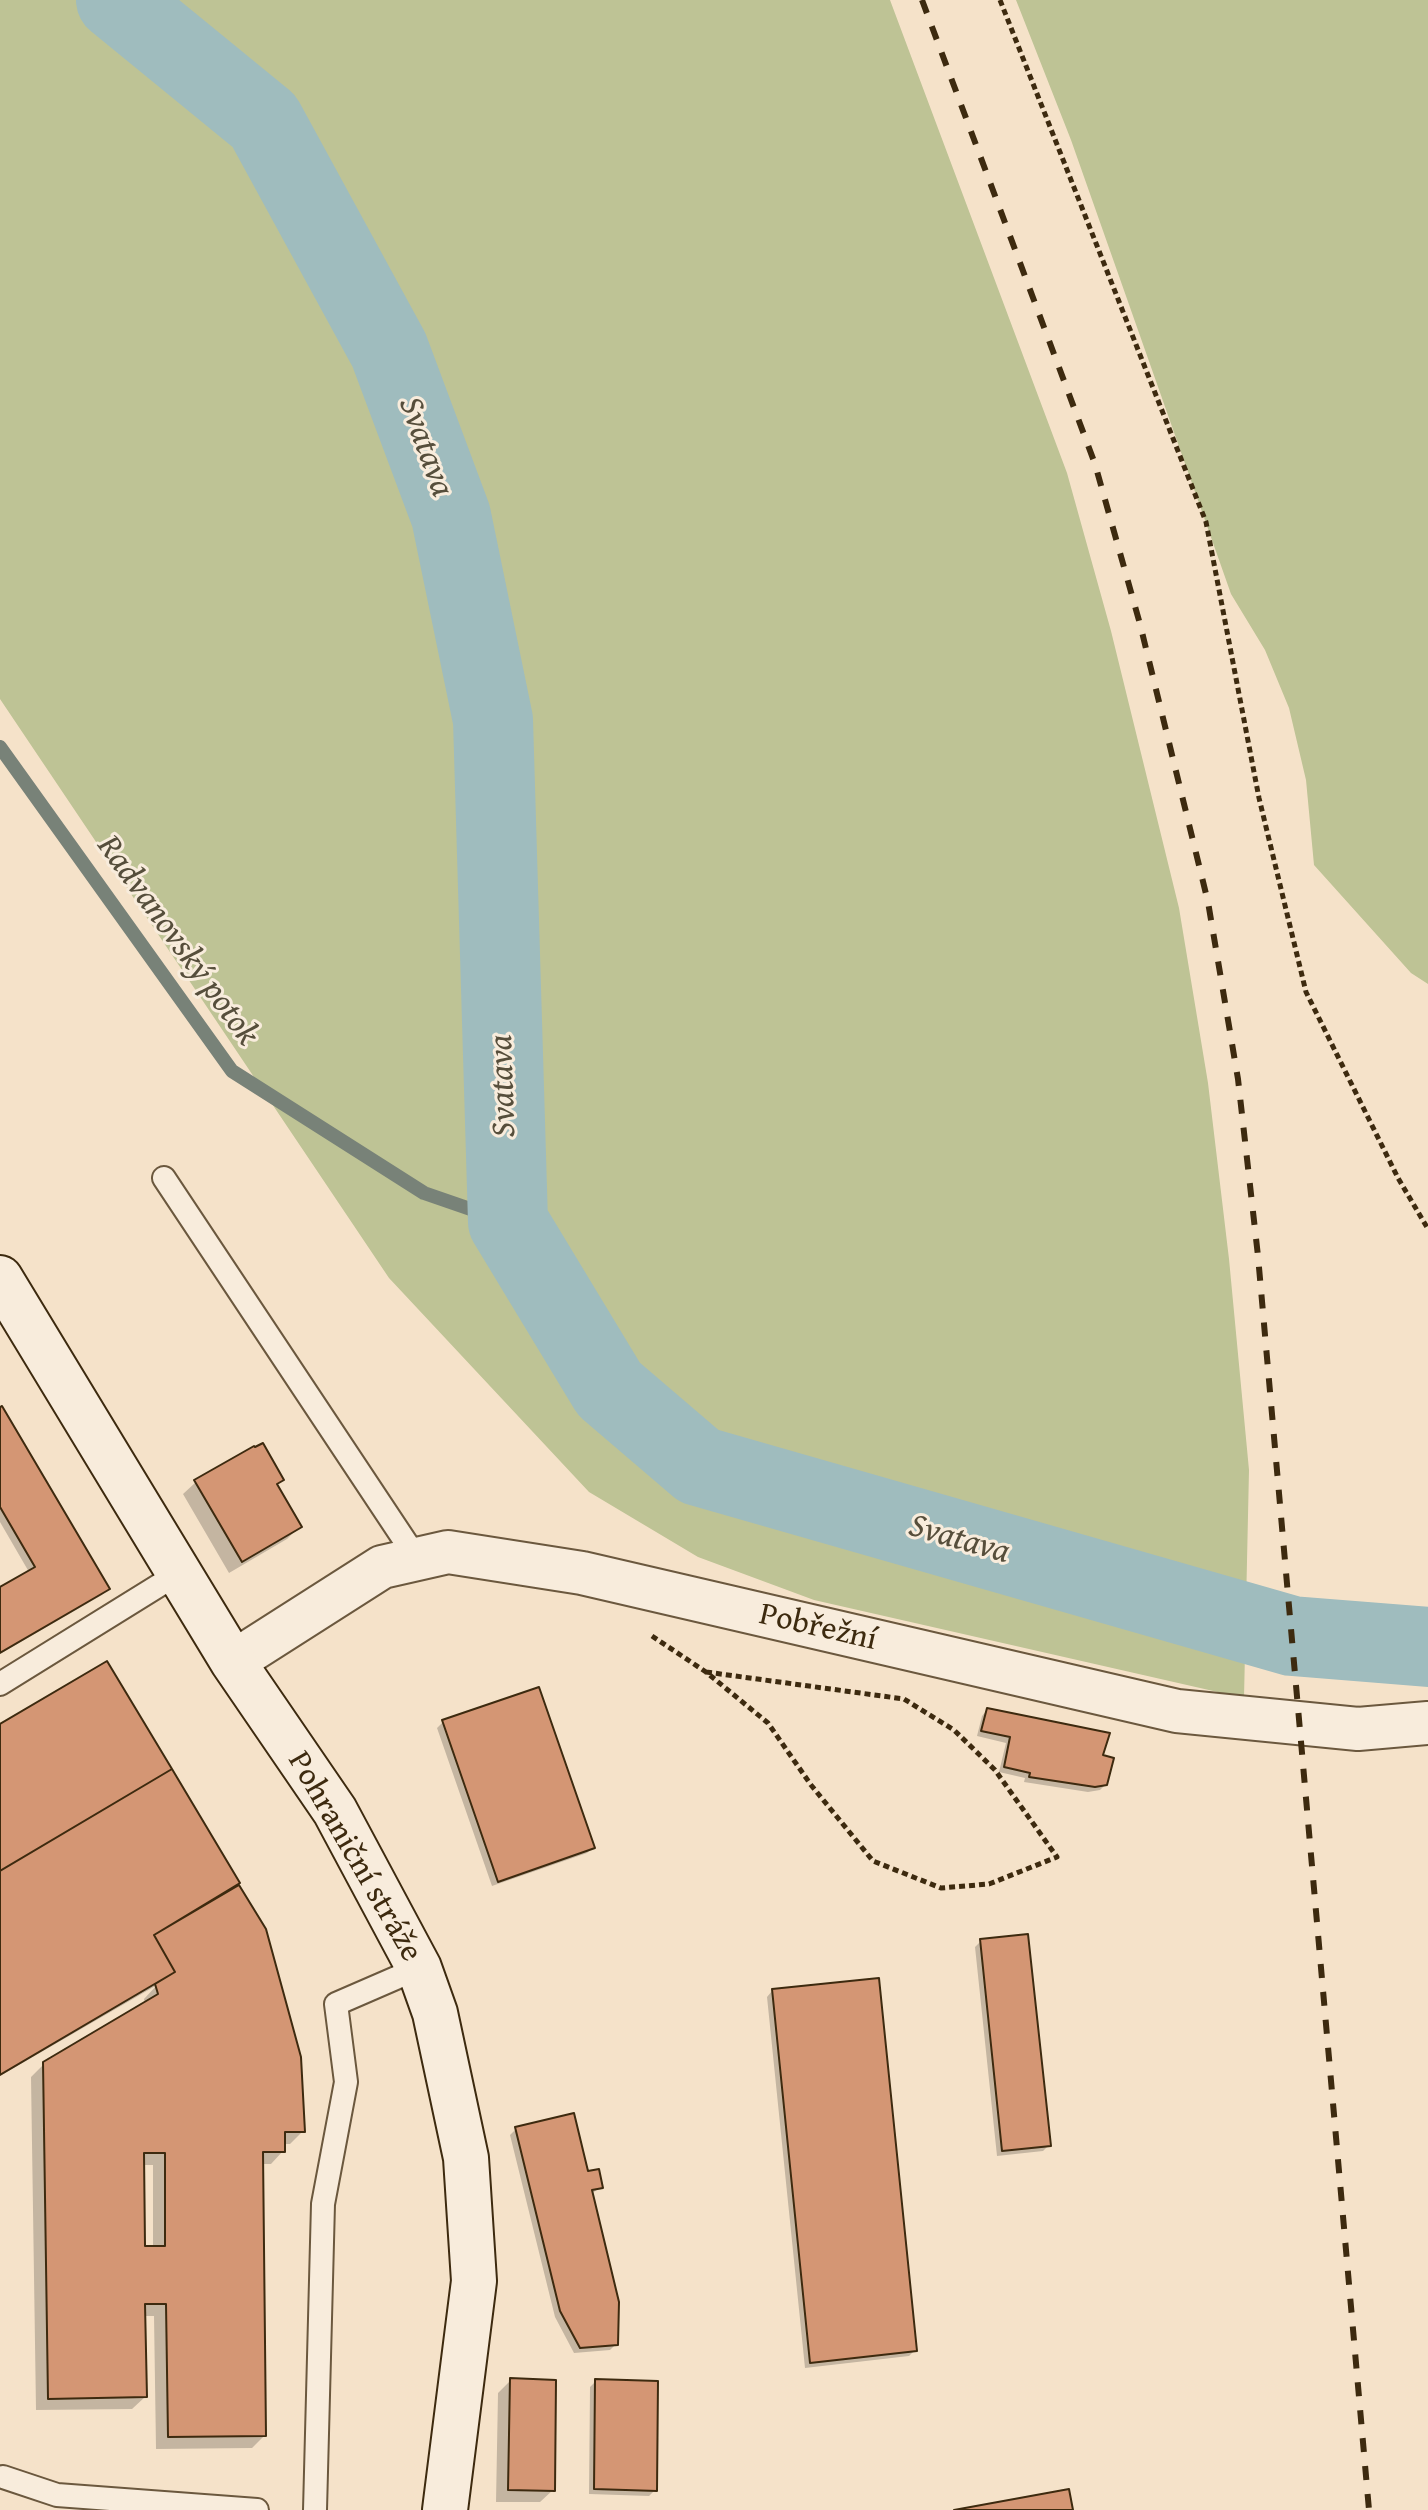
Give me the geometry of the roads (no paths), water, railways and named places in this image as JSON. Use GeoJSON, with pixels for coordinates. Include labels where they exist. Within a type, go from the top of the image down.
{"type":"FeatureCollection","features":[{"type":"Feature","properties":{"kind":"street","name":"Pohraniční stráže"},"geometry":{"type":"LineString","coordinates":[[0,1278],[233,1662],[335,1811],[419,1968],[435,2013],[466,2158],[474,2281],[445,2510]]}},
{"type":"Feature","properties":{"kind":"street","name":"Pobřežní"},"geometry":{"type":"LineString","coordinates":[[233,1662],[382,1567],[448,1552],[582,1573],[1177,1711],[1358,1729],[1428,1723]]}},
{"type":"Feature","properties":{"kind":"lane"},"geometry":{"type":"LineString","coordinates":[[164,1178],[417,1559]]}},
{"type":"Feature","properties":{"kind":"lane"},"geometry":{"type":"LineString","coordinates":[[0,1684],[179,1573]]}},
{"type":"Feature","properties":{"kind":"lane"},"geometry":{"type":"LineString","coordinates":[[315,2510],[323,2204],[346,2082],[336,2004],[419,1968]]}},
{"type":"Feature","properties":{"kind":"lane"},"geometry":{"type":"LineString","coordinates":[[3,2477],[57,2495],[257,2510]]}},
{"type":"Feature","properties":{"kind":"waterway","name":"Svatava"},"geometry":{"type":"LineString","coordinates":[[116,0],[264,121],[389,350],[451,516],[493,720],[508,1222],[609,1389],[699,1466],[1292,1636],[1428,1647]]}},
{"type":"Feature","properties":{"kind":"waterway","name":"Radvanovský potok"},"geometry":{"type":"LineString","coordinates":[[0,747],[232,1071],[424,1193],[508,1222]]}},
{"type":"Feature","properties":{"kind":"railway"},"geometry":{"type":"LineString","coordinates":[[922,0],[1095,464],[1140,624],[1208,902],[1238,1079],[1258,1256],[1369,2510]]}}]}
